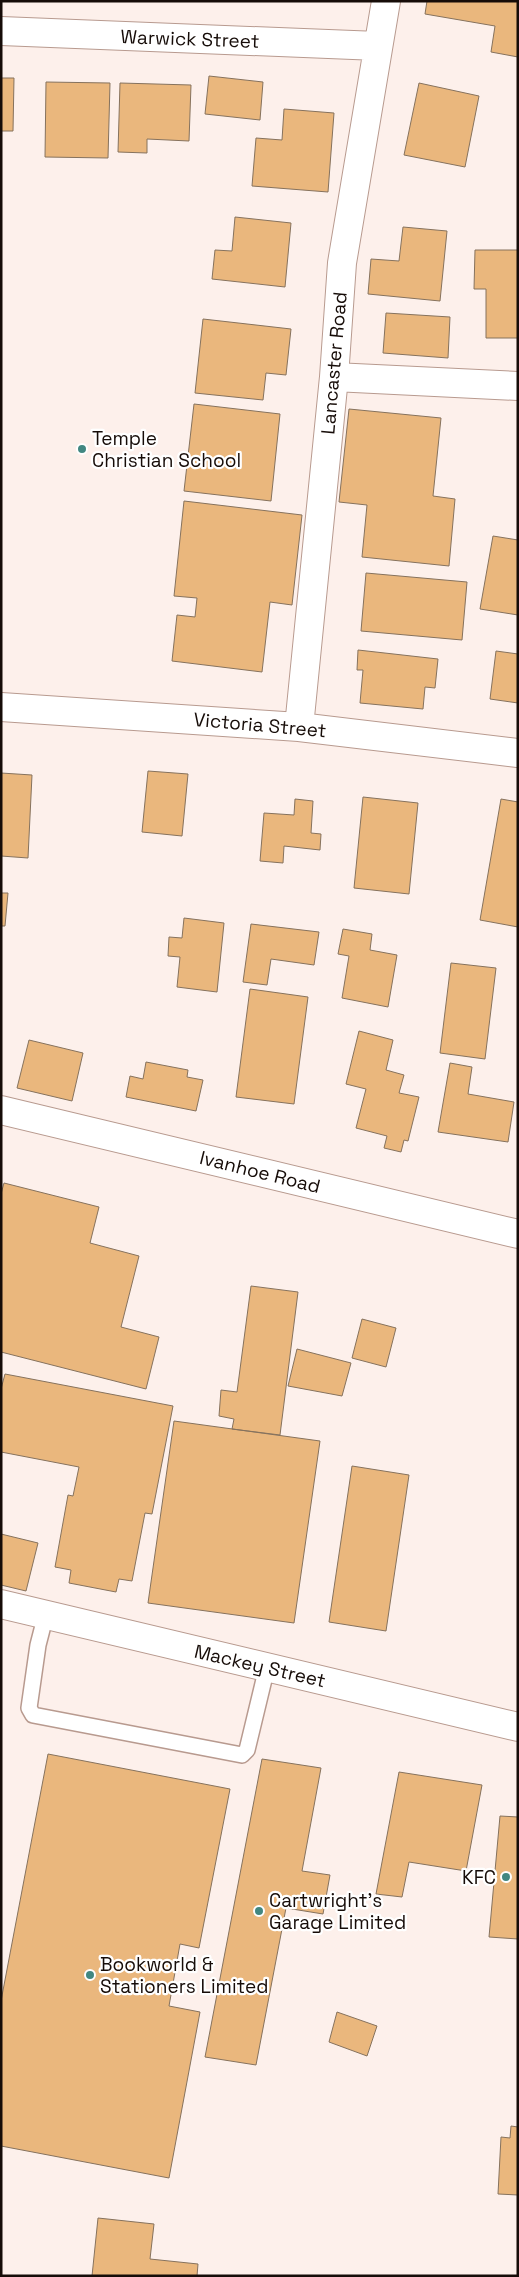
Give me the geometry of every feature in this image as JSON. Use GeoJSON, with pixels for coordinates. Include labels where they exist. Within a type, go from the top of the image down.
{"type":"FeatureCollection","features":[{"type":"Feature","properties":{"kind":"street","name":"Lancaster Road"},"geometry":{"type":"LineString","coordinates":[[299,727],[334,378],[342,263],[386,1]]}},
{"type":"Feature","properties":{"kind":"street","name":"Warwick Street"},"geometry":{"type":"LineString","coordinates":[[1,31],[378,46]]}},
{"type":"Feature","properties":{"kind":"street"},"geometry":{"type":"LineString","coordinates":[[334,378],[518,386]]}},
{"type":"Feature","properties":{"kind":"street","name":"Victoria Street"},"geometry":{"type":"LineString","coordinates":[[1,707],[299,727],[518,752]]}},
{"type":"Feature","properties":{"kind":"street","name":"Ivanhoe Road"},"geometry":{"type":"LineString","coordinates":[[1,1110],[518,1234]]}},
{"type":"Feature","properties":{"kind":"street","name":"Mackey Street"},"geometry":{"type":"LineString","coordinates":[[1,1604],[518,1727]]}},
{"type":"Feature","properties":{"kind":"lane"},"geometry":{"type":"LineString","coordinates":[[46,1614],[38,1644],[29,1708],[33,1715],[242,1755],[247,1750],[267,1667]]}},
{"type":"Feature","properties":{"kind":"building"},"geometry":{"type":"Polygon","coordinates":[[[427,1],[518,1],[518,57],[491,52],[495,26],[425,14],[427,1]]]}},
{"type":"Feature","properties":{"kind":"building"},"geometry":{"type":"Polygon","coordinates":[[[209,76],[263,82],[260,120],[205,114],[209,76]]]}},
{"type":"Feature","properties":{"kind":"building"},"geometry":{"type":"Polygon","coordinates":[[[1,78],[14,78],[13,131],[1,131],[1,78]]]}},
{"type":"Feature","properties":{"kind":"building"},"geometry":{"type":"Polygon","coordinates":[[[46,82],[110,83],[108,158],[45,157],[46,82]]]}},
{"type":"Feature","properties":{"kind":"building"},"geometry":{"type":"Polygon","coordinates":[[[120,83],[191,85],[189,141],[147,139],[147,153],[118,152],[120,83]]]}},
{"type":"Feature","properties":{"kind":"building"},"geometry":{"type":"Polygon","coordinates":[[[419,83],[479,96],[465,167],[404,155],[419,83]]]}},
{"type":"Feature","properties":{"kind":"building"},"geometry":{"type":"Polygon","coordinates":[[[284,109],[334,113],[328,192],[252,186],[256,138],[282,140],[284,109]]]}},
{"type":"Feature","properties":{"kind":"building"},"geometry":{"type":"Polygon","coordinates":[[[235,217],[291,223],[285,287],[212,279],[215,250],[232,251],[235,217]]]}},
{"type":"Feature","properties":{"kind":"building"},"geometry":{"type":"Polygon","coordinates":[[[403,227],[447,231],[440,301],[368,294],[371,259],[399,261],[403,227]]]}},
{"type":"Feature","properties":{"kind":"building"},"geometry":{"type":"Polygon","coordinates":[[[475,250],[518,250],[518,338],[486,338],[486,289],[474,289],[475,250]]]}},
{"type":"Feature","properties":{"kind":"building"},"geometry":{"type":"Polygon","coordinates":[[[386,313],[450,317],[448,358],[383,353],[386,313]]]}},
{"type":"Feature","properties":{"kind":"building"},"geometry":{"type":"Polygon","coordinates":[[[203,319],[291,329],[286,375],[266,373],[263,400],[195,393],[203,319]]]}},
{"type":"Feature","properties":{"kind":"building"},"geometry":{"type":"Polygon","coordinates":[[[194,404],[280,414],[271,501],[184,491],[194,404]]]}},
{"type":"Feature","properties":{"kind":"building"},"geometry":{"type":"Polygon","coordinates":[[[349,409],[441,418],[433,496],[455,499],[449,566],[362,557],[367,505],[339,502],[349,409]]]}},
{"type":"Feature","properties":{"kind":"building"},"geometry":{"type":"Polygon","coordinates":[[[184,501],[302,515],[292,605],[270,602],[262,672],[172,661],[177,615],[195,617],[197,598],[174,596],[184,501]]]}},
{"type":"Feature","properties":{"kind":"building"},"geometry":{"type":"Polygon","coordinates":[[[493,536],[518,540],[518,615],[480,609],[493,536]]]}},
{"type":"Feature","properties":{"kind":"building"},"geometry":{"type":"Polygon","coordinates":[[[366,573],[467,582],[462,640],[361,631],[366,573]]]}},
{"type":"Feature","properties":{"kind":"building"},"geometry":{"type":"Polygon","coordinates":[[[358,650],[438,659],[435,688],[425,687],[423,709],[360,703],[363,670],[357,670],[358,650]]]}},
{"type":"Feature","properties":{"kind":"building"},"geometry":{"type":"Polygon","coordinates":[[[496,651],[518,654],[518,703],[490,699],[496,651]]]}},
{"type":"Feature","properties":{"kind":"building"},"geometry":{"type":"Polygon","coordinates":[[[148,771],[188,774],[182,836],[142,832],[148,771]]]}},
{"type":"Feature","properties":{"kind":"building"},"geometry":{"type":"Polygon","coordinates":[[[1,773],[32,775],[28,858],[1,856],[1,773]]]}},
{"type":"Feature","properties":{"kind":"building"},"geometry":{"type":"Polygon","coordinates":[[[363,797],[418,803],[409,894],[354,888],[363,797]]]}},
{"type":"Feature","properties":{"kind":"building"},"geometry":{"type":"Polygon","coordinates":[[[295,799],[313,801],[311,833],[321,834],[320,850],[284,846],[283,863],[260,861],[264,813],[294,815],[295,799]]]}},
{"type":"Feature","properties":{"kind":"building"},"geometry":{"type":"Polygon","coordinates":[[[501,799],[518,802],[518,927],[480,920],[501,799]]]}},
{"type":"Feature","properties":{"kind":"building"},"geometry":{"type":"Polygon","coordinates":[[[1,893],[8,893],[5,926],[1,926],[1,893]]]}},
{"type":"Feature","properties":{"kind":"building"},"geometry":{"type":"Polygon","coordinates":[[[184,918],[224,923],[217,992],[177,987],[180,957],[168,956],[169,937],[182,938],[184,918]]]}},
{"type":"Feature","properties":{"kind":"building"},"geometry":{"type":"Polygon","coordinates":[[[251,924],[319,932],[314,965],[271,959],[267,985],[243,982],[251,924]]]}},
{"type":"Feature","properties":{"kind":"building"},"geometry":{"type":"Polygon","coordinates":[[[343,929],[372,934],[370,950],[397,955],[388,1007],[342,998],[349,956],[338,954],[343,929]]]}},
{"type":"Feature","properties":{"kind":"building"},"geometry":{"type":"Polygon","coordinates":[[[451,963],[496,968],[485,1059],[440,1053],[451,963]]]}},
{"type":"Feature","properties":{"kind":"building"},"geometry":{"type":"Polygon","coordinates":[[[250,989],[308,997],[294,1104],[236,1097],[250,989]]]}},
{"type":"Feature","properties":{"kind":"building"},"geometry":{"type":"Polygon","coordinates":[[[359,1031],[393,1040],[386,1070],[404,1075],[399,1093],[419,1097],[408,1141],[404,1140],[401,1152],[384,1148],[387,1136],[356,1128],[366,1089],[346,1084],[359,1031]]]}},
{"type":"Feature","properties":{"kind":"building"},"geometry":{"type":"Polygon","coordinates":[[[29,1040],[83,1053],[72,1101],[17,1088],[29,1040]]]}},
{"type":"Feature","properties":{"kind":"building"},"geometry":{"type":"Polygon","coordinates":[[[146,1062],[188,1070],[187,1077],[203,1080],[196,1111],[126,1097],[130,1076],[143,1079],[146,1062]]]}},
{"type":"Feature","properties":{"kind":"building"},"geometry":{"type":"Polygon","coordinates":[[[450,1063],[472,1067],[468,1094],[514,1102],[508,1142],[438,1132],[450,1063]]]}},
{"type":"Feature","properties":{"kind":"building"},"geometry":{"type":"Polygon","coordinates":[[[4,1183],[99,1207],[90,1243],[139,1256],[121,1327],[159,1337],[146,1389],[1,1352],[1,1194],[4,1183]]]}},
{"type":"Feature","properties":{"kind":"building"},"geometry":{"type":"Polygon","coordinates":[[[251,1286],[298,1292],[280,1435],[232,1429],[234,1419],[219,1416],[221,1390],[237,1392],[251,1286]]]}},
{"type":"Feature","properties":{"kind":"building"},"geometry":{"type":"Polygon","coordinates":[[[362,1319],[396,1328],[386,1367],[352,1358],[362,1319]]]}},
{"type":"Feature","properties":{"kind":"building"},"geometry":{"type":"Polygon","coordinates":[[[297,1349],[351,1363],[342,1396],[288,1386],[297,1349]]]}},
{"type":"Feature","properties":{"kind":"building"},"geometry":{"type":"Polygon","coordinates":[[[5,1374],[173,1406],[152,1514],[145,1513],[132,1581],[119,1579],[116,1592],[69,1583],[71,1570],[55,1567],[68,1495],[73,1496],[79,1467],[1,1452],[1,1389],[5,1374]]]}},
{"type":"Feature","properties":{"kind":"building"},"geometry":{"type":"Polygon","coordinates":[[[174,1421],[320,1441],[294,1623],[148,1603],[174,1421]]]}},
{"type":"Feature","properties":{"kind":"building"},"geometry":{"type":"Polygon","coordinates":[[[352,1466],[409,1475],[386,1631],[329,1622],[352,1466]]]}},
{"type":"Feature","properties":{"kind":"building"},"geometry":{"type":"Polygon","coordinates":[[[1,1534],[38,1543],[26,1591],[1,1585],[1,1534]]]}},
{"type":"Feature","properties":{"kind":"building","name":"Bookworld & Stationers Limited"},"geometry":{"type":"Polygon","coordinates":[[[48,1754],[230,1789],[199,1948],[180,1944],[169,2006],[200,2012],[169,2178],[1,2146],[1,2001],[48,1754]]]}},
{"type":"Feature","properties":{"kind":"building","name":"Cartwright's Garage Limited"},"geometry":{"type":"Polygon","coordinates":[[[262,1759],[321,1768],[302,1871],[330,1875],[323,1914],[286,1908],[256,2065],[205,2057],[262,1759]]]}},
{"type":"Feature","properties":{"kind":"building"},"geometry":{"type":"Polygon","coordinates":[[[399,1772],[482,1785],[466,1871],[409,1862],[402,1897],[376,1894],[399,1772]]]}},
{"type":"Feature","properties":{"kind":"building","name":"KFC"},"geometry":{"type":"Polygon","coordinates":[[[500,1816],[518,1817],[518,1939],[489,1937],[500,1816]]]}},
{"type":"Feature","properties":{"kind":"building"},"geometry":{"type":"Polygon","coordinates":[[[337,2012],[377,2026],[367,2056],[329,2042],[337,2012]]]}},
{"type":"Feature","properties":{"kind":"building"},"geometry":{"type":"Polygon","coordinates":[[[511,2126],[518,2127],[518,2195],[498,2194],[501,2137],[510,2138],[511,2126]]]}},
{"type":"Feature","properties":{"kind":"building"},"geometry":{"type":"Polygon","coordinates":[[[98,2218],[154,2224],[150,2259],[198,2264],[197,2276],[92,2276],[98,2218]]]}},
{"type":"Feature","properties":{"kind":"place","name":"Temple Christian School"},"geometry":{"type":"Point","coordinates":[82,449]}},
{"type":"Feature","properties":{"kind":"place","name":"KFC"},"geometry":{"type":"Point","coordinates":[506,1877]}},
{"type":"Feature","properties":{"kind":"place","name":"Cartwright's Garage Limited"},"geometry":{"type":"Point","coordinates":[259,1911]}},
{"type":"Feature","properties":{"kind":"place","name":"Bookworld & Stationers Limited"},"geometry":{"type":"Point","coordinates":[90,1975]}}]}
